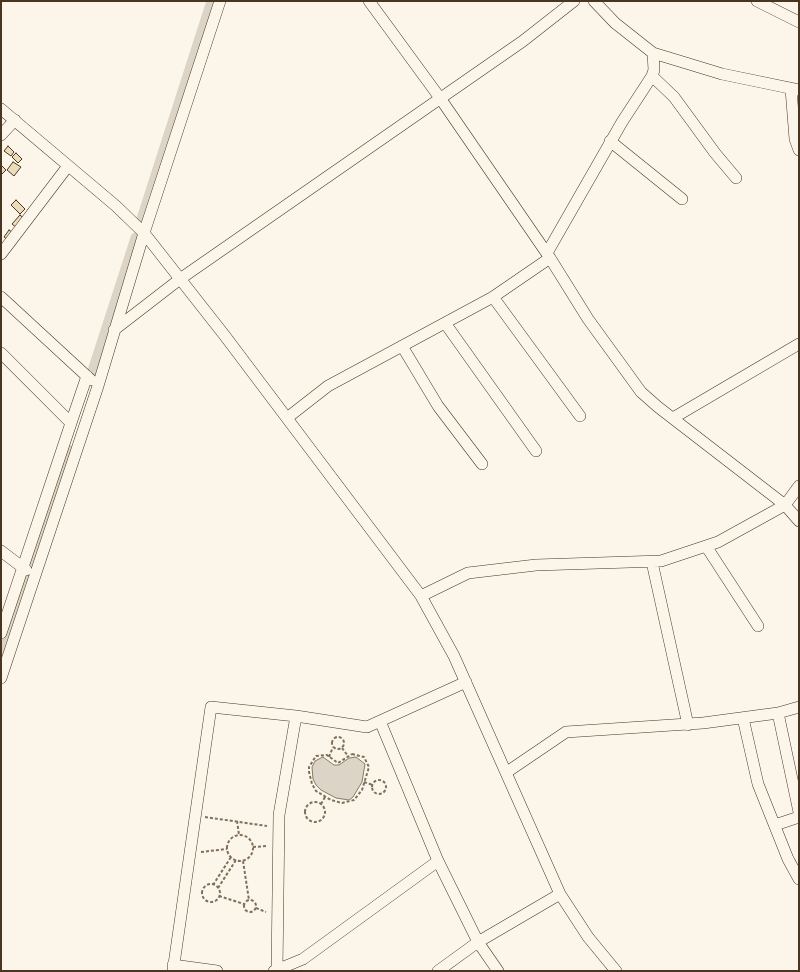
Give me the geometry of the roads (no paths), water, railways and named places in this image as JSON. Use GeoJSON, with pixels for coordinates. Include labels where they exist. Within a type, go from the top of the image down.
{"type":"FeatureCollection","features":[{"type":"Feature","properties":{"kind":"street"},"geometry":{"type":"LineString","coordinates":[[1,678],[98,386],[144,234],[220,1]]}},
{"type":"Feature","properties":{"kind":"street"},"geometry":{"type":"LineString","coordinates":[[369,1],[440,98],[548,256],[588,319],[641,392],[785,505],[799,521]]}},
{"type":"Feature","properties":{"kind":"street"},"geometry":{"type":"LineString","coordinates":[[114,330],[180,279],[523,41],[574,1]]}},
{"type":"Feature","properties":{"kind":"street"},"geometry":{"type":"LineString","coordinates":[[594,1],[615,24],[652,53],[710,71],[795,90],[798,142]]}},
{"type":"Feature","properties":{"kind":"street"},"geometry":{"type":"LineString","coordinates":[[757,1],[775,5],[799,22]]}},
{"type":"Feature","properties":{"kind":"street"},"geometry":{"type":"LineString","coordinates":[[287,418],[328,386],[493,297],[548,256],[610,141],[652,76],[654,66],[652,53]]}},
{"type":"Feature","properties":{"kind":"street"},"geometry":{"type":"LineString","coordinates":[[652,76],[674,97],[710,147],[736,178]]}},
{"type":"Feature","properties":{"kind":"street"},"geometry":{"type":"LineString","coordinates":[[1,109],[116,206],[144,234],[287,418],[421,596],[449,645],[507,772],[560,894],[588,937],[616,971]]}},
{"type":"Feature","properties":{"kind":"street"},"geometry":{"type":"LineString","coordinates":[[1,135],[15,120]]}},
{"type":"Feature","properties":{"kind":"street"},"geometry":{"type":"LineString","coordinates":[[610,141],[682,199]]}},
{"type":"Feature","properties":{"kind":"street"},"geometry":{"type":"LineString","coordinates":[[1,254],[68,166]]}},
{"type":"Feature","properties":{"kind":"street"},"geometry":{"type":"LineString","coordinates":[[1,297],[98,386]]}},
{"type":"Feature","properties":{"kind":"street"},"geometry":{"type":"LineString","coordinates":[[493,297],[580,416]]}},
{"type":"Feature","properties":{"kind":"street"},"geometry":{"type":"LineString","coordinates":[[445,323],[536,451]]}},
{"type":"Feature","properties":{"kind":"street"},"geometry":{"type":"LineString","coordinates":[[673,418],[799,344]]}},
{"type":"Feature","properties":{"kind":"street"},"geometry":{"type":"LineString","coordinates":[[402,346],[438,406],[482,464]]}},
{"type":"Feature","properties":{"kind":"street"},"geometry":{"type":"LineString","coordinates":[[1,353],[71,423]]}},
{"type":"Feature","properties":{"kind":"street"},"geometry":{"type":"LineString","coordinates":[[1,633],[87,376]]}},
{"type":"Feature","properties":{"kind":"street"},"geometry":{"type":"LineString","coordinates":[[421,596],[468,573],[536,565],[652,562],[661,560],[718,542],[785,505],[799,486]]}},
{"type":"Feature","properties":{"kind":"street"},"geometry":{"type":"LineString","coordinates":[[706,546],[758,626]]}},
{"type":"Feature","properties":{"kind":"street"},"geometry":{"type":"LineString","coordinates":[[1,551],[35,577]]}},
{"type":"Feature","properties":{"kind":"street"},"geometry":{"type":"LineString","coordinates":[[652,562],[688,725]]}},
{"type":"Feature","properties":{"kind":"street"},"geometry":{"type":"LineString","coordinates":[[217,971],[173,968],[211,707],[296,716],[368,727],[466,682]]}},
{"type":"Feature","properties":{"kind":"street"},"geometry":{"type":"LineString","coordinates":[[507,772],[566,732],[595,728],[688,725],[778,713],[799,707]]}},
{"type":"Feature","properties":{"kind":"street"},"geometry":{"type":"LineString","coordinates":[[778,713],[799,812]]}},
{"type":"Feature","properties":{"kind":"street"},"geometry":{"type":"LineString","coordinates":[[296,716],[279,815],[276,971],[304,959],[438,861]]}},
{"type":"Feature","properties":{"kind":"street"},"geometry":{"type":"LineString","coordinates":[[743,718],[758,784],[788,859],[799,879]]}},
{"type":"Feature","properties":{"kind":"street"},"geometry":{"type":"LineString","coordinates":[[380,721],[438,861],[478,942],[498,971]]}},
{"type":"Feature","properties":{"kind":"street"},"geometry":{"type":"LineString","coordinates":[[775,825],[799,817]]}},
{"type":"Feature","properties":{"kind":"street"},"geometry":{"type":"LineString","coordinates":[[438,971],[478,942],[560,894]]}},
{"type":"Feature","properties":{"kind":"waterway"},"geometry":{"type":"LineString","coordinates":[[142,219],[212,1]]}},
{"type":"Feature","properties":{"kind":"waterway"},"geometry":{"type":"LineString","coordinates":[[93,371],[136,238]]}},
{"type":"Feature","properties":{"kind":"waterway"},"geometry":{"type":"LineString","coordinates":[[1,653],[68,450]]}}]}
